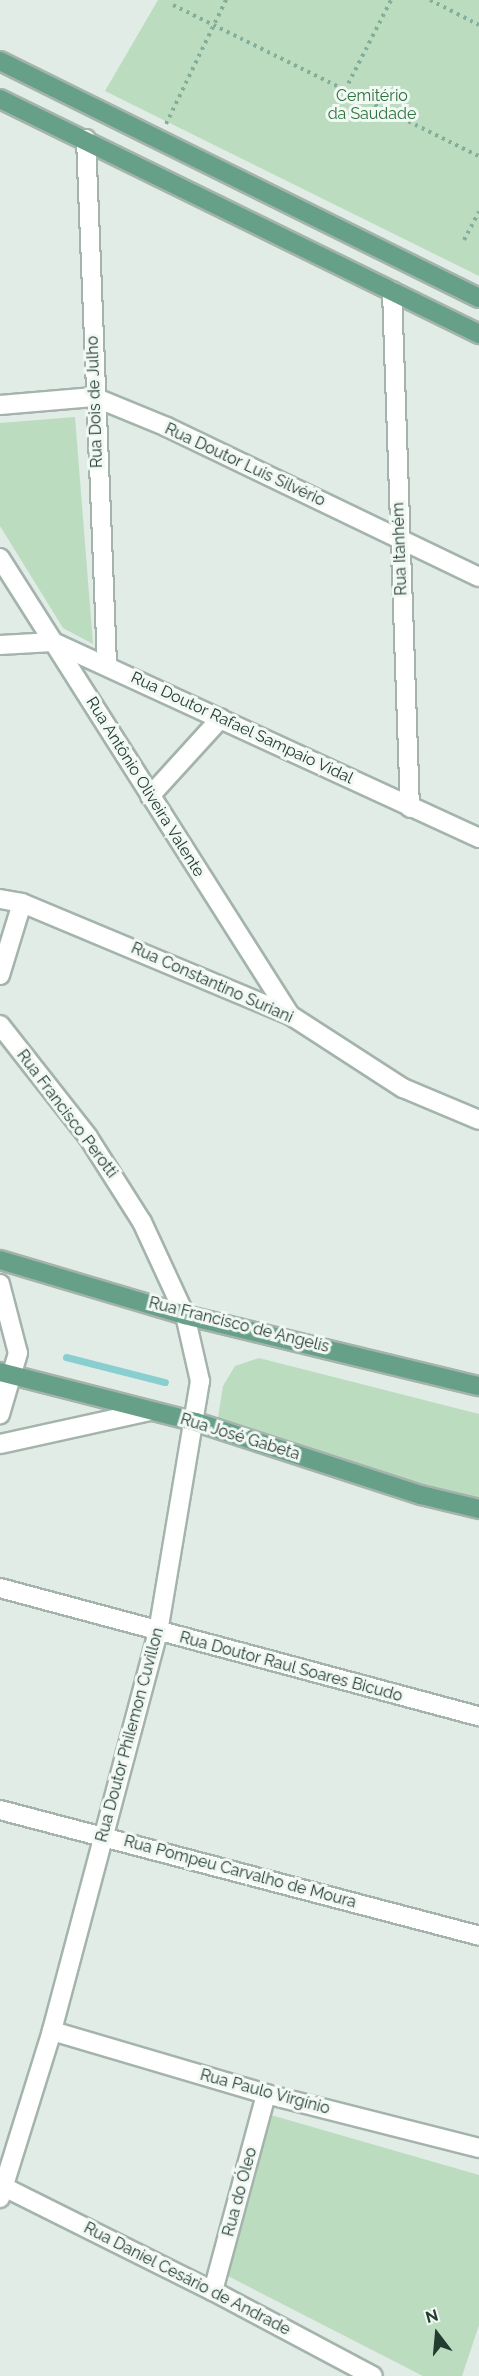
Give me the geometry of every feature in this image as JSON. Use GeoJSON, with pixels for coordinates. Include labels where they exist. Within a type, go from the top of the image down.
{"type":"FeatureCollection","features":[{"type":"Feature","properties":{"kind":"main road"},"geometry":{"type":"LineString","coordinates":[[0,61],[479,298]]}},
{"type":"Feature","properties":{"kind":"main road"},"geometry":{"type":"LineString","coordinates":[[0,99],[86,139],[479,334]]}},
{"type":"Feature","properties":{"kind":"main road","name":"Rua Francisco de Angelis"},"geometry":{"type":"LineString","coordinates":[[0,1260],[185,1315],[479,1386]]}},
{"type":"Feature","properties":{"kind":"main road","name":"Rua José Gabeta"},"geometry":{"type":"LineString","coordinates":[[6,1374],[196,1422],[421,1495],[479,1509]]}},
{"type":"Feature","properties":{"kind":"street","name":"Rua Dois de Julho"},"geometry":{"type":"LineString","coordinates":[[86,139],[94,397],[107,664]]}},
{"type":"Feature","properties":{"kind":"street","name":"Rua Itanhém"},"geometry":{"type":"LineString","coordinates":[[392,291],[398,537],[410,808]]}},
{"type":"Feature","properties":{"kind":"street","name":"Rua Doutor Luis Silvério"},"geometry":{"type":"LineString","coordinates":[[0,405],[94,397],[167,427],[479,577]]}},
{"type":"Feature","properties":{"kind":"street","name":"Rua Antônio Oliveira Valente"},"geometry":{"type":"LineString","coordinates":[[0,558],[290,1015]]}},
{"type":"Feature","properties":{"kind":"street","name":"Rua Doutor Rafael Sampaio Vidal"},"geometry":{"type":"LineString","coordinates":[[0,645],[53,642],[107,664],[410,808],[479,838]]}},
{"type":"Feature","properties":{"kind":"street"},"geometry":{"type":"LineString","coordinates":[[150,796],[221,718]]}},
{"type":"Feature","properties":{"kind":"street","name":"Rua Constantino Suriani"},"geometry":{"type":"LineString","coordinates":[[0,899],[22,903],[290,1015],[403,1088],[479,1120]]}},
{"type":"Feature","properties":{"kind":"street"},"geometry":{"type":"LineString","coordinates":[[0,975],[22,903]]}},
{"type":"Feature","properties":{"kind":"street","name":"Rua Francisco Perotti"},"geometry":{"type":"LineString","coordinates":[[0,1026],[88,1137],[166,1267]]}},
{"type":"Feature","properties":{"kind":"street","name":"Rua Doutor Philemon Cuvillon"},"geometry":{"type":"LineString","coordinates":[[1,2189],[52,2031],[158,1632],[196,1422],[198,1358],[185,1315],[166,1267]]}},
{"type":"Feature","properties":{"kind":"street"},"geometry":{"type":"LineString","coordinates":[[0,1284],[18,1353],[6,1374],[0,1414]]}},
{"type":"Feature","properties":{"kind":"street"},"geometry":{"type":"LineString","coordinates":[[0,1444],[150,1411]]}},
{"type":"Feature","properties":{"kind":"street","name":"Rua Doutor Raul Soares Bicudo"},"geometry":{"type":"LineString","coordinates":[[0,1588],[479,1716]]}},
{"type":"Feature","properties":{"kind":"street","name":"Rua Pompeu Carvalho de Moura"},"geometry":{"type":"LineString","coordinates":[[0,1810],[103,1835],[479,1936]]}},
{"type":"Feature","properties":{"kind":"street","name":"Rua Paulo Virgínio"},"geometry":{"type":"LineString","coordinates":[[52,2031],[266,2094],[479,2148]]}},
{"type":"Feature","properties":{"kind":"street","name":"Rua do Óleo"},"geometry":{"type":"LineString","coordinates":[[213,2290],[266,2094]]}},
{"type":"Feature","properties":{"kind":"street","name":"Rua Daniel Cesário de Andrade"},"geometry":{"type":"LineString","coordinates":[[1,2189],[213,2290],[373,2376]]}},
{"type":"Feature","properties":{"kind":"path"},"geometry":{"type":"LineString","coordinates":[[159,140],[226,0]]}},
{"type":"Feature","properties":{"kind":"path"},"geometry":{"type":"LineString","coordinates":[[345,90],[391,0]]}},
{"type":"Feature","properties":{"kind":"path"},"geometry":{"type":"LineString","coordinates":[[430,0],[479,25]]}},
{"type":"Feature","properties":{"kind":"path"},"geometry":{"type":"LineString","coordinates":[[173,5],[479,156]]}},
{"type":"Feature","properties":{"kind":"path"},"geometry":{"type":"LineString","coordinates":[[464,240],[479,212]]}},
{"type":"Feature","properties":{"kind":"green space","name":"Cemitério da Saudade"},"geometry":{"type":"Polygon","coordinates":[[[158,0],[479,0],[479,276],[105,91],[158,0]]]}},
{"type":"Feature","properties":{"kind":"green space"},"geometry":{"type":"Polygon","coordinates":[[[75,417],[93,644],[63,628],[0,526],[0,423],[75,417]]]}},
{"type":"Feature","properties":{"kind":"green space"},"geometry":{"type":"Polygon","coordinates":[[[259,1358],[479,1414],[479,1499],[228,1436],[217,1424],[223,1386],[235,1366],[259,1358]]]}},
{"type":"Feature","properties":{"kind":"green space"},"geometry":{"type":"Polygon","coordinates":[[[264,2113],[479,2175],[479,2325],[462,2376],[423,2376],[224,2274],[264,2113]]]}},
{"type":"Feature","properties":{"kind":"waterway"},"geometry":{"type":"LineString","coordinates":[[66,1357],[165,1382]]}}]}
